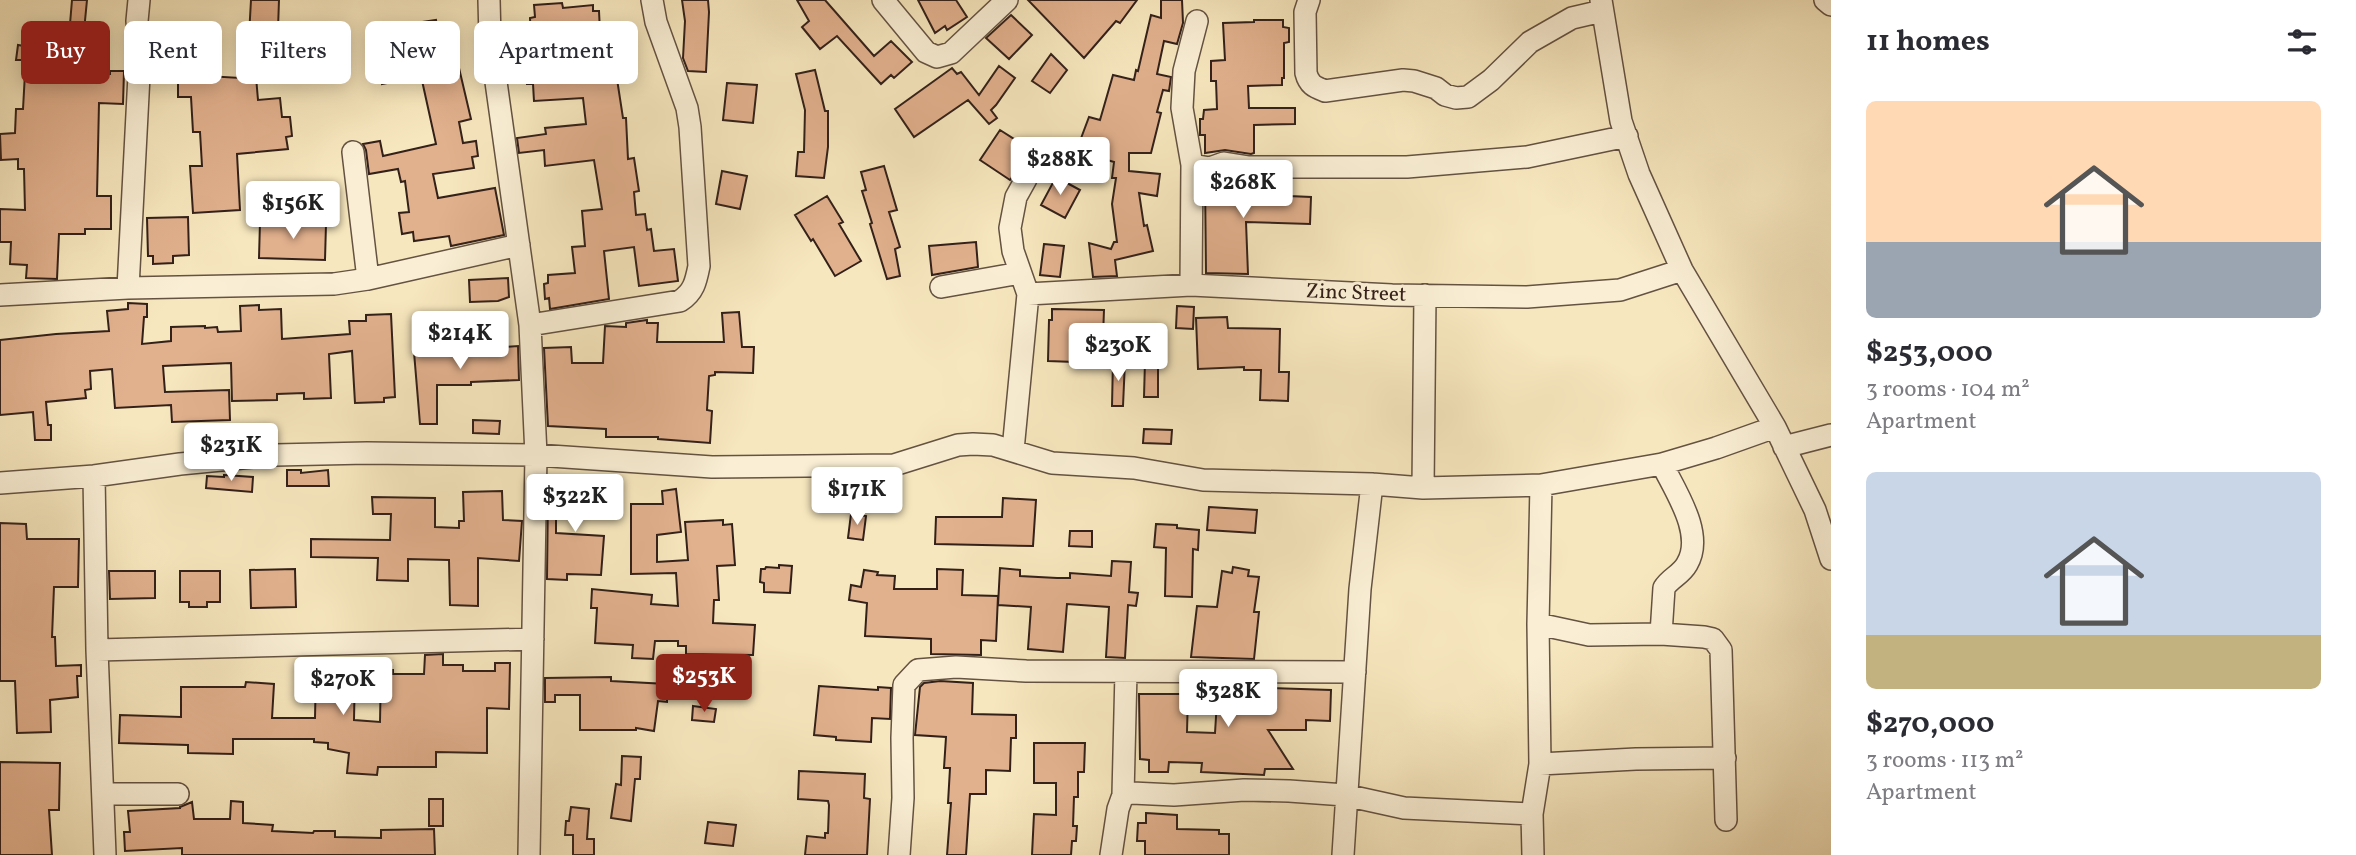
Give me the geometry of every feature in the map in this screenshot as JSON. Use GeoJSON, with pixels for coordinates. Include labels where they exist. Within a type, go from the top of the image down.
{"type":"FeatureCollection","features":[{"type":"Feature","properties":{"kind":"street"},"geometry":{"type":"LineString","coordinates":[[128,288],[140,56],[137,21],[139,0]]}},
{"type":"Feature","properties":{"kind":"street"},"geometry":{"type":"LineString","coordinates":[[489,0],[490,39],[530,325],[536,455],[529,855]]}},
{"type":"Feature","properties":{"kind":"street"},"geometry":{"type":"LineString","coordinates":[[530,325],[680,301],[688,296],[695,286],[699,266],[690,127],[682,93],[672,72],[656,22],[652,0]]}},
{"type":"Feature","properties":{"kind":"street"},"geometry":{"type":"LineString","coordinates":[[883,0],[926,52],[937,57],[951,53],[1007,0]]}},
{"type":"Feature","properties":{"kind":"street"},"geometry":{"type":"LineString","coordinates":[[1309,0],[1305,12],[1306,74],[1314,87],[1325,91],[1403,80],[1414,81],[1456,98],[1468,97],[1491,80],[1530,42],[1572,18],[1602,6],[1621,121],[1639,174],[1682,270],[1775,427],[1815,510],[1831,559]]}},
{"type":"Feature","properties":{"kind":"street"},"geometry":{"type":"LineString","coordinates":[[1825,0],[1831,5]]}},
{"type":"Feature","properties":{"kind":"street"},"geometry":{"type":"LineString","coordinates":[[1191,285],[1192,165],[1182,108],[1184,71],[1197,21]]}},
{"type":"Feature","properties":{"kind":"street"},"geometry":{"type":"LineString","coordinates":[[1192,165],[1210,168],[1224,163],[1249,167],[1420,166],[1527,157],[1627,136]]}},
{"type":"Feature","properties":{"kind":"street"},"geometry":{"type":"LineString","coordinates":[[353,152],[368,279]]}},
{"type":"Feature","properties":{"kind":"street"},"geometry":{"type":"LineString","coordinates":[[1013,450],[1028,294],[1013,251],[1010,228],[1016,197],[1026,179]]}},
{"type":"Feature","properties":{"kind":"street"},"geometry":{"type":"LineString","coordinates":[[0,295],[128,288],[334,284],[519,246]]}},
{"type":"Feature","properties":{"kind":"street","name":"Zinc Street"},"geometry":{"type":"LineString","coordinates":[[1028,294],[1191,285],[1527,297],[1620,290],[1682,270]]}},
{"type":"Feature","properties":{"kind":"street"},"geometry":{"type":"LineString","coordinates":[[941,287],[1020,273]]}},
{"type":"Feature","properties":{"kind":"street"},"geometry":{"type":"LineString","coordinates":[[1423,488],[1425,295]]}},
{"type":"Feature","properties":{"kind":"street"},"geometry":{"type":"LineString","coordinates":[[0,483],[94,476],[275,455],[367,453],[536,455],[712,467],[894,466],[965,444],[993,444],[1052,463],[1134,468],[1203,480],[1423,488],[1541,485],[1662,464],[1775,427]]}},
{"type":"Feature","properties":{"kind":"street"},"geometry":{"type":"LineString","coordinates":[[1784,447],[1831,435]]}},
{"type":"Feature","properties":{"kind":"street"},"geometry":{"type":"LineString","coordinates":[[1661,634],[1664,588],[1667,582],[1679,575],[1687,565],[1692,554],[1693,536],[1662,464]]}},
{"type":"Feature","properties":{"kind":"street"},"geometry":{"type":"LineString","coordinates":[[94,476],[105,855]]}},
{"type":"Feature","properties":{"kind":"street"},"geometry":{"type":"LineString","coordinates":[[1343,855],[1360,590],[1372,485]]}},
{"type":"Feature","properties":{"kind":"street"},"geometry":{"type":"LineString","coordinates":[[1533,855],[1532,814],[1540,764],[1538,624],[1541,485]]}},
{"type":"Feature","properties":{"kind":"street"},"geometry":{"type":"LineString","coordinates":[[1538,624],[1588,635],[1661,634],[1704,636],[1713,639],[1721,650],[1726,820]]}},
{"type":"Feature","properties":{"kind":"street"},"geometry":{"type":"LineString","coordinates":[[97,650],[533,639]]}},
{"type":"Feature","properties":{"kind":"street"},"geometry":{"type":"LineString","coordinates":[[899,855],[903,798],[904,685],[918,670],[956,667],[1026,671],[1355,672]]}},
{"type":"Feature","properties":{"kind":"street"},"geometry":{"type":"LineString","coordinates":[[1111,855],[1118,809],[1124,795],[1126,672]]}},
{"type":"Feature","properties":{"kind":"street"},"geometry":{"type":"LineString","coordinates":[[1540,764],[1725,758]]}},
{"type":"Feature","properties":{"kind":"street"},"geometry":{"type":"LineString","coordinates":[[1124,795],[1244,790],[1346,796],[1404,808],[1532,814]]}},
{"type":"Feature","properties":{"kind":"street"},"geometry":{"type":"LineString","coordinates":[[103,794],[177,794]]}},
{"type":"Feature","properties":{"kind":"building"},"geometry":{"type":"Polygon","coordinates":[[[72,0],[87,0],[85,21],[70,21],[72,0]]]}},
{"type":"Feature","properties":{"kind":"building"},"geometry":{"type":"Polygon","coordinates":[[[251,0],[279,0],[278,21],[250,21],[251,0]]]}},
{"type":"Feature","properties":{"kind":"building"},"geometry":{"type":"Polygon","coordinates":[[[682,0],[708,0],[706,72],[688,71],[683,58],[685,21],[682,0]]]}},
{"type":"Feature","properties":{"kind":"building"},"geometry":{"type":"Polygon","coordinates":[[[797,0],[825,0],[874,56],[891,41],[912,62],[894,78],[891,75],[881,84],[837,36],[820,49],[802,27],[809,21],[797,0]]]}},
{"type":"Feature","properties":{"kind":"building"},"geometry":{"type":"Polygon","coordinates":[[[918,0],[956,0],[967,17],[947,30],[945,26],[935,33],[918,0]]]}},
{"type":"Feature","properties":{"kind":"building"},"geometry":{"type":"Polygon","coordinates":[[[1028,0],[1137,0],[1120,23],[1116,21],[1084,58],[1028,0]]]}},
{"type":"Feature","properties":{"kind":"building"},"geometry":{"type":"Polygon","coordinates":[[[1161,0],[1182,0],[1183,23],[1177,44],[1164,41],[1157,74],[1171,77],[1169,91],[1163,90],[1157,112],[1161,113],[1151,153],[1129,153],[1129,171],[1160,174],[1157,196],[1139,193],[1144,226],[1147,225],[1153,251],[1115,260],[1117,276],[1093,277],[1089,243],[1111,249],[1114,242],[1117,242],[1112,204],[1116,178],[1112,178],[1114,162],[1080,152],[1084,142],[1080,141],[1089,117],[1100,120],[1113,75],[1134,80],[1151,15],[1161,18],[1161,0]]]}},
{"type":"Feature","properties":{"kind":"building"},"geometry":{"type":"Polygon","coordinates":[[[562,3],[563,8],[593,5],[593,11],[599,11],[599,21],[530,21],[530,18],[535,17],[534,5],[562,3]]]}},
{"type":"Feature","properties":{"kind":"building"},"geometry":{"type":"Polygon","coordinates":[[[1011,15],[1032,35],[1009,59],[986,38],[1011,15]]]}},
{"type":"Feature","properties":{"kind":"building"},"geometry":{"type":"Polygon","coordinates":[[[1283,20],[1283,27],[1289,28],[1289,42],[1284,43],[1282,85],[1248,86],[1249,108],[1295,108],[1295,124],[1254,125],[1254,153],[1251,154],[1225,150],[1205,153],[1205,135],[1200,135],[1200,119],[1203,119],[1204,110],[1217,109],[1216,81],[1211,81],[1211,61],[1225,60],[1223,23],[1283,20]]]}},
{"type":"Feature","properties":{"kind":"building"},"geometry":{"type":"Polygon","coordinates":[[[18,45],[21,46],[21,60],[16,60],[18,45]]]}},
{"type":"Feature","properties":{"kind":"building"},"geometry":{"type":"Polygon","coordinates":[[[1051,54],[1067,70],[1050,93],[1032,81],[1051,54]]]}},
{"type":"Feature","properties":{"kind":"building"},"geometry":{"type":"Polygon","coordinates":[[[999,66],[1015,78],[991,110],[997,118],[989,124],[968,100],[914,137],[895,109],[952,68],[957,74],[961,72],[979,95],[999,66]]]}},
{"type":"Feature","properties":{"kind":"building"},"geometry":{"type":"Polygon","coordinates":[[[815,70],[825,111],[828,111],[828,147],[824,178],[796,176],[798,152],[804,152],[805,110],[796,74],[815,70]]]}},
{"type":"Feature","properties":{"kind":"building"},"geometry":{"type":"Polygon","coordinates":[[[110,71],[124,71],[123,104],[99,103],[97,196],[111,196],[111,229],[85,229],[85,234],[59,234],[57,279],[26,278],[27,265],[10,264],[11,242],[0,242],[0,209],[25,210],[24,169],[18,169],[18,159],[1,160],[0,134],[15,133],[16,109],[23,109],[24,84],[110,84],[110,71]]]}},
{"type":"Feature","properties":{"kind":"building"},"geometry":{"type":"Polygon","coordinates":[[[460,72],[471,119],[459,122],[463,143],[476,141],[478,156],[472,157],[474,168],[433,174],[438,198],[495,188],[504,235],[451,246],[449,236],[414,241],[413,232],[402,234],[399,213],[409,212],[405,181],[401,182],[398,169],[369,174],[363,144],[380,141],[383,156],[436,144],[423,84],[460,84],[460,72]]]}},
{"type":"Feature","properties":{"kind":"building"},"geometry":{"type":"Polygon","coordinates":[[[222,77],[236,78],[236,84],[257,84],[258,100],[280,98],[282,117],[290,117],[292,136],[286,137],[288,149],[237,154],[240,210],[193,213],[190,166],[202,166],[200,132],[193,132],[191,97],[178,97],[178,84],[222,84],[222,77]]]}},
{"type":"Feature","properties":{"kind":"building"},"geometry":{"type":"Polygon","coordinates":[[[727,83],[757,85],[753,123],[723,120],[727,83]]]}},
{"type":"Feature","properties":{"kind":"building"},"geometry":{"type":"Polygon","coordinates":[[[533,84],[618,84],[623,118],[626,118],[628,159],[634,158],[639,191],[634,192],[636,215],[645,214],[647,230],[651,229],[654,251],[674,249],[678,281],[639,286],[634,247],[604,251],[609,299],[550,309],[549,298],[545,299],[544,284],[548,283],[548,275],[575,273],[572,247],[585,246],[582,211],[602,209],[594,160],[545,166],[544,150],[519,153],[517,138],[546,134],[545,128],[586,124],[583,98],[534,101],[533,84]]]}},
{"type":"Feature","properties":{"kind":"building"},"geometry":{"type":"Polygon","coordinates":[[[1000,130],[1033,151],[1010,180],[980,160],[1000,130]]]}},
{"type":"Feature","properties":{"kind":"building"},"geometry":{"type":"Polygon","coordinates":[[[884,166],[897,210],[889,212],[900,247],[895,249],[900,276],[887,279],[870,224],[872,223],[862,191],[866,190],[861,172],[884,166]]]}},
{"type":"Feature","properties":{"kind":"building"},"geometry":{"type":"Polygon","coordinates":[[[722,171],[747,176],[740,209],[716,204],[722,171]]]}},
{"type":"Feature","properties":{"kind":"building"},"geometry":{"type":"Polygon","coordinates":[[[1225,176],[1248,180],[1247,194],[1272,195],[1272,191],[1289,192],[1289,196],[1311,197],[1310,224],[1246,222],[1248,274],[1206,273],[1205,180],[1225,176]]]}},
{"type":"Feature","properties":{"kind":"building"},"geometry":{"type":"Polygon","coordinates":[[[1056,177],[1080,190],[1065,218],[1041,205],[1056,177]]]}},
{"type":"Feature","properties":{"kind":"building"},"geometry":{"type":"Polygon","coordinates":[[[827,196],[843,222],[839,224],[861,261],[835,276],[795,215],[827,196]]]}},
{"type":"Feature","properties":{"kind":"building"},"geometry":{"type":"Polygon","coordinates":[[[188,217],[189,255],[173,256],[173,263],[153,264],[153,256],[148,256],[147,218],[188,217]]]}},
{"type":"Feature","properties":{"kind":"building"},"geometry":{"type":"Polygon","coordinates":[[[260,222],[326,224],[325,260],[259,258],[260,222]]]}},
{"type":"Feature","properties":{"kind":"building"},"geometry":{"type":"Polygon","coordinates":[[[976,242],[978,267],[932,275],[929,246],[976,242]]]}},
{"type":"Feature","properties":{"kind":"building"},"geometry":{"type":"Polygon","coordinates":[[[1044,244],[1064,246],[1060,277],[1040,275],[1044,244]]]}},
{"type":"Feature","properties":{"kind":"building"},"geometry":{"type":"Polygon","coordinates":[[[508,278],[509,297],[498,301],[470,302],[469,280],[508,278]]]}},
{"type":"Feature","properties":{"kind":"building"},"geometry":{"type":"Polygon","coordinates":[[[128,303],[147,304],[142,344],[171,341],[171,327],[205,326],[217,327],[218,332],[241,331],[240,306],[259,305],[259,310],[281,309],[282,339],[350,334],[349,321],[366,321],[366,315],[391,314],[395,397],[384,398],[384,402],[355,403],[352,351],[329,354],[331,398],[304,399],[304,393],[277,394],[277,400],[232,401],[231,363],[163,366],[165,392],[229,390],[230,420],[172,422],[171,405],[115,408],[112,369],[90,371],[91,389],[85,390],[86,398],[46,402],[51,440],[35,440],[33,412],[0,415],[0,340],[109,331],[107,311],[128,309],[128,303]]]}},
{"type":"Feature","properties":{"kind":"building"},"geometry":{"type":"Polygon","coordinates":[[[1177,306],[1194,307],[1193,329],[1176,328],[1177,306]]]}},
{"type":"Feature","properties":{"kind":"building"},"geometry":{"type":"Polygon","coordinates":[[[1052,309],[1104,310],[1102,363],[1048,361],[1049,320],[1052,320],[1052,309]]]}},
{"type":"Feature","properties":{"kind":"building"},"geometry":{"type":"Polygon","coordinates":[[[739,312],[742,347],[754,347],[753,373],[715,372],[715,375],[709,376],[707,410],[712,411],[710,443],[658,437],[606,437],[606,429],[548,426],[544,348],[571,347],[572,363],[603,363],[605,326],[626,327],[626,323],[647,320],[647,323],[658,323],[657,342],[724,342],[722,313],[739,312]]]}},
{"type":"Feature","properties":{"kind":"building"},"geometry":{"type":"Polygon","coordinates":[[[1227,317],[1228,328],[1280,329],[1279,372],[1289,372],[1288,401],[1260,400],[1261,370],[1244,370],[1244,367],[1198,369],[1196,318],[1227,317]]]}},
{"type":"Feature","properties":{"kind":"building"},"geometry":{"type":"Polygon","coordinates":[[[457,336],[472,336],[472,349],[518,346],[519,380],[437,385],[437,424],[420,424],[414,352],[457,352],[457,336]]]}},
{"type":"Feature","properties":{"kind":"building"},"geometry":{"type":"Polygon","coordinates":[[[1113,360],[1125,361],[1123,406],[1112,406],[1113,360]]]}},
{"type":"Feature","properties":{"kind":"building"},"geometry":{"type":"Polygon","coordinates":[[[1145,361],[1158,361],[1158,397],[1144,397],[1145,361]]]}},
{"type":"Feature","properties":{"kind":"building"},"geometry":{"type":"Polygon","coordinates":[[[473,420],[500,421],[499,434],[473,433],[473,420]]]}},
{"type":"Feature","properties":{"kind":"building"},"geometry":{"type":"Polygon","coordinates":[[[1144,429],[1172,430],[1171,444],[1143,443],[1144,429]]]}},
{"type":"Feature","properties":{"kind":"building"},"geometry":{"type":"Polygon","coordinates":[[[287,470],[301,470],[301,473],[328,470],[329,486],[287,486],[287,470]]]}},
{"type":"Feature","properties":{"kind":"building"},"geometry":{"type":"Polygon","coordinates":[[[207,476],[253,477],[252,492],[206,488],[207,476]]]}},
{"type":"Feature","properties":{"kind":"building"},"geometry":{"type":"Polygon","coordinates":[[[555,483],[598,485],[598,495],[615,495],[615,508],[556,506],[556,533],[604,536],[601,575],[567,574],[567,580],[547,579],[548,493],[555,493],[555,483]]]}},
{"type":"Feature","properties":{"kind":"building"},"geometry":{"type":"Polygon","coordinates":[[[676,489],[681,532],[657,535],[657,562],[688,560],[685,522],[723,520],[723,525],[732,524],[735,565],[717,566],[719,600],[714,600],[713,623],[755,625],[753,655],[686,654],[686,646],[678,646],[678,641],[655,641],[653,659],[632,658],[633,645],[595,643],[597,608],[591,608],[592,589],[652,595],[651,604],[678,606],[676,573],[631,574],[631,504],[663,504],[662,491],[676,489]]]}},
{"type":"Feature","properties":{"kind":"building"},"geometry":{"type":"Polygon","coordinates":[[[502,491],[503,520],[522,521],[519,561],[478,558],[478,606],[450,605],[449,560],[408,559],[408,581],[377,580],[378,558],[311,557],[311,539],[390,540],[391,514],[373,514],[372,497],[435,498],[435,527],[459,528],[459,521],[464,521],[463,492],[502,491]]]}},
{"type":"Feature","properties":{"kind":"building"},"geometry":{"type":"Polygon","coordinates":[[[1003,498],[1036,500],[1033,546],[935,544],[936,517],[1002,517],[1003,498]]]}},
{"type":"Feature","properties":{"kind":"building"},"geometry":{"type":"Polygon","coordinates":[[[1209,507],[1257,510],[1255,533],[1207,530],[1209,507]]]}},
{"type":"Feature","properties":{"kind":"building"},"geometry":{"type":"Polygon","coordinates":[[[851,514],[866,516],[863,540],[848,538],[851,514]]]}},
{"type":"Feature","properties":{"kind":"building"},"geometry":{"type":"Polygon","coordinates":[[[0,523],[26,524],[27,539],[79,539],[78,587],[54,587],[52,637],[55,637],[56,666],[81,665],[81,676],[77,676],[78,697],[50,700],[51,732],[17,733],[15,681],[0,681],[0,523]]]}},
{"type":"Feature","properties":{"kind":"building"},"geometry":{"type":"Polygon","coordinates":[[[1156,524],[1199,530],[1198,550],[1193,549],[1192,597],[1165,596],[1166,548],[1154,547],[1156,524]]]}},
{"type":"Feature","properties":{"kind":"building"},"geometry":{"type":"Polygon","coordinates":[[[1070,531],[1092,531],[1092,547],[1069,546],[1070,531]]]}},
{"type":"Feature","properties":{"kind":"building"},"geometry":{"type":"Polygon","coordinates":[[[1112,561],[1131,562],[1129,592],[1138,593],[1136,606],[1128,605],[1125,658],[1106,657],[1109,607],[1067,604],[1063,652],[1028,649],[1031,607],[998,605],[1000,568],[1020,570],[1020,576],[1070,578],[1070,573],[1111,576],[1112,561]]]}},
{"type":"Feature","properties":{"kind":"building"},"geometry":{"type":"Polygon","coordinates":[[[779,565],[792,566],[790,593],[764,592],[764,583],[760,582],[761,569],[779,568],[779,565]]]}},
{"type":"Feature","properties":{"kind":"building"},"geometry":{"type":"Polygon","coordinates":[[[1233,567],[1249,570],[1248,576],[1259,577],[1254,612],[1259,612],[1254,659],[1191,657],[1197,606],[1217,607],[1222,571],[1232,573],[1233,567]]]}},
{"type":"Feature","properties":{"kind":"building"},"geometry":{"type":"Polygon","coordinates":[[[295,569],[296,607],[251,608],[250,570],[295,569]]]}},
{"type":"Feature","properties":{"kind":"building"},"geometry":{"type":"Polygon","coordinates":[[[937,569],[963,570],[962,595],[998,596],[996,641],[981,640],[981,655],[931,654],[931,639],[865,636],[867,603],[849,600],[851,585],[861,587],[864,570],[878,572],[877,575],[895,576],[894,589],[937,589],[937,569]]]}},
{"type":"Feature","properties":{"kind":"building"},"geometry":{"type":"Polygon","coordinates":[[[109,571],[155,571],[155,598],[110,599],[109,571]]]}},
{"type":"Feature","properties":{"kind":"building"},"geometry":{"type":"Polygon","coordinates":[[[180,571],[220,571],[220,602],[207,602],[207,607],[189,607],[189,602],[180,602],[180,571]]]}},
{"type":"Feature","properties":{"kind":"building"},"geometry":{"type":"Polygon","coordinates":[[[443,654],[443,665],[463,665],[463,671],[495,671],[495,663],[510,663],[509,709],[487,708],[487,753],[436,752],[436,767],[378,767],[377,775],[347,773],[349,753],[328,749],[328,743],[314,742],[314,739],[233,739],[233,754],[188,753],[188,745],[119,743],[120,715],[181,717],[181,687],[245,687],[246,682],[274,684],[272,718],[315,718],[316,672],[330,672],[330,669],[355,670],[354,720],[380,722],[381,670],[393,670],[393,674],[424,674],[425,655],[443,654]]]}},
{"type":"Feature","properties":{"kind":"building"},"geometry":{"type":"Polygon","coordinates":[[[611,677],[611,681],[667,684],[667,702],[658,701],[654,731],[636,728],[580,730],[580,695],[555,695],[555,702],[545,702],[545,678],[611,677]]]}},
{"type":"Feature","properties":{"kind":"building"},"geometry":{"type":"Polygon","coordinates":[[[924,683],[973,683],[972,714],[1016,715],[1016,738],[1011,738],[1010,771],[986,770],[986,794],[970,794],[966,855],[947,855],[951,803],[948,803],[950,768],[944,768],[946,737],[915,735],[920,687],[924,683]]]}},
{"type":"Feature","properties":{"kind":"building"},"geometry":{"type":"Polygon","coordinates":[[[819,686],[878,690],[878,687],[891,688],[890,719],[872,718],[871,742],[836,740],[836,737],[814,735],[819,686]]]}},
{"type":"Feature","properties":{"kind":"building"},"geometry":{"type":"Polygon","coordinates":[[[1237,687],[1331,690],[1330,721],[1306,720],[1306,730],[1268,730],[1293,769],[1265,769],[1264,775],[1201,772],[1202,763],[1169,762],[1168,772],[1149,772],[1149,760],[1140,759],[1139,694],[1188,694],[1187,732],[1215,733],[1217,701],[1220,702],[1221,693],[1236,694],[1237,687]]]}},
{"type":"Feature","properties":{"kind":"building"},"geometry":{"type":"Polygon","coordinates":[[[693,706],[716,709],[714,722],[692,720],[693,706]]]}},
{"type":"Feature","properties":{"kind":"building"},"geometry":{"type":"Polygon","coordinates":[[[1034,743],[1085,743],[1084,772],[1078,772],[1078,797],[1074,797],[1073,826],[1077,826],[1071,855],[1032,855],[1034,814],[1056,815],[1056,783],[1034,783],[1034,743]]]}},
{"type":"Feature","properties":{"kind":"building"},"geometry":{"type":"Polygon","coordinates":[[[622,756],[641,757],[640,779],[635,779],[631,821],[611,818],[616,784],[621,785],[622,756]]]}},
{"type":"Feature","properties":{"kind":"building"},"geometry":{"type":"Polygon","coordinates":[[[0,762],[60,763],[59,810],[49,810],[52,855],[0,855],[0,762]]]}},
{"type":"Feature","properties":{"kind":"building"},"geometry":{"type":"Polygon","coordinates":[[[799,771],[865,774],[864,798],[870,799],[867,855],[805,855],[807,836],[825,838],[825,833],[828,833],[829,805],[828,801],[798,799],[799,771]]]}},
{"type":"Feature","properties":{"kind":"building"},"geometry":{"type":"Polygon","coordinates":[[[429,799],[443,799],[443,826],[429,826],[429,799]]]}},
{"type":"Feature","properties":{"kind":"building"},"geometry":{"type":"Polygon","coordinates":[[[231,801],[243,802],[243,823],[273,825],[272,831],[335,831],[335,837],[381,838],[381,830],[434,829],[435,855],[182,855],[182,848],[125,851],[124,832],[130,832],[128,811],[180,808],[192,802],[194,819],[230,819],[231,801]]]}},
{"type":"Feature","properties":{"kind":"building"},"geometry":{"type":"Polygon","coordinates":[[[571,807],[589,809],[587,839],[594,839],[594,855],[573,855],[573,835],[565,835],[571,807]]]}},
{"type":"Feature","properties":{"kind":"building"},"geometry":{"type":"Polygon","coordinates":[[[1146,813],[1177,815],[1177,829],[1219,830],[1219,834],[1229,834],[1229,855],[1145,855],[1145,841],[1137,841],[1138,823],[1146,823],[1146,813]]]}},
{"type":"Feature","properties":{"kind":"building"},"geometry":{"type":"Polygon","coordinates":[[[708,822],[736,825],[733,846],[705,843],[708,822]]]}}]}
